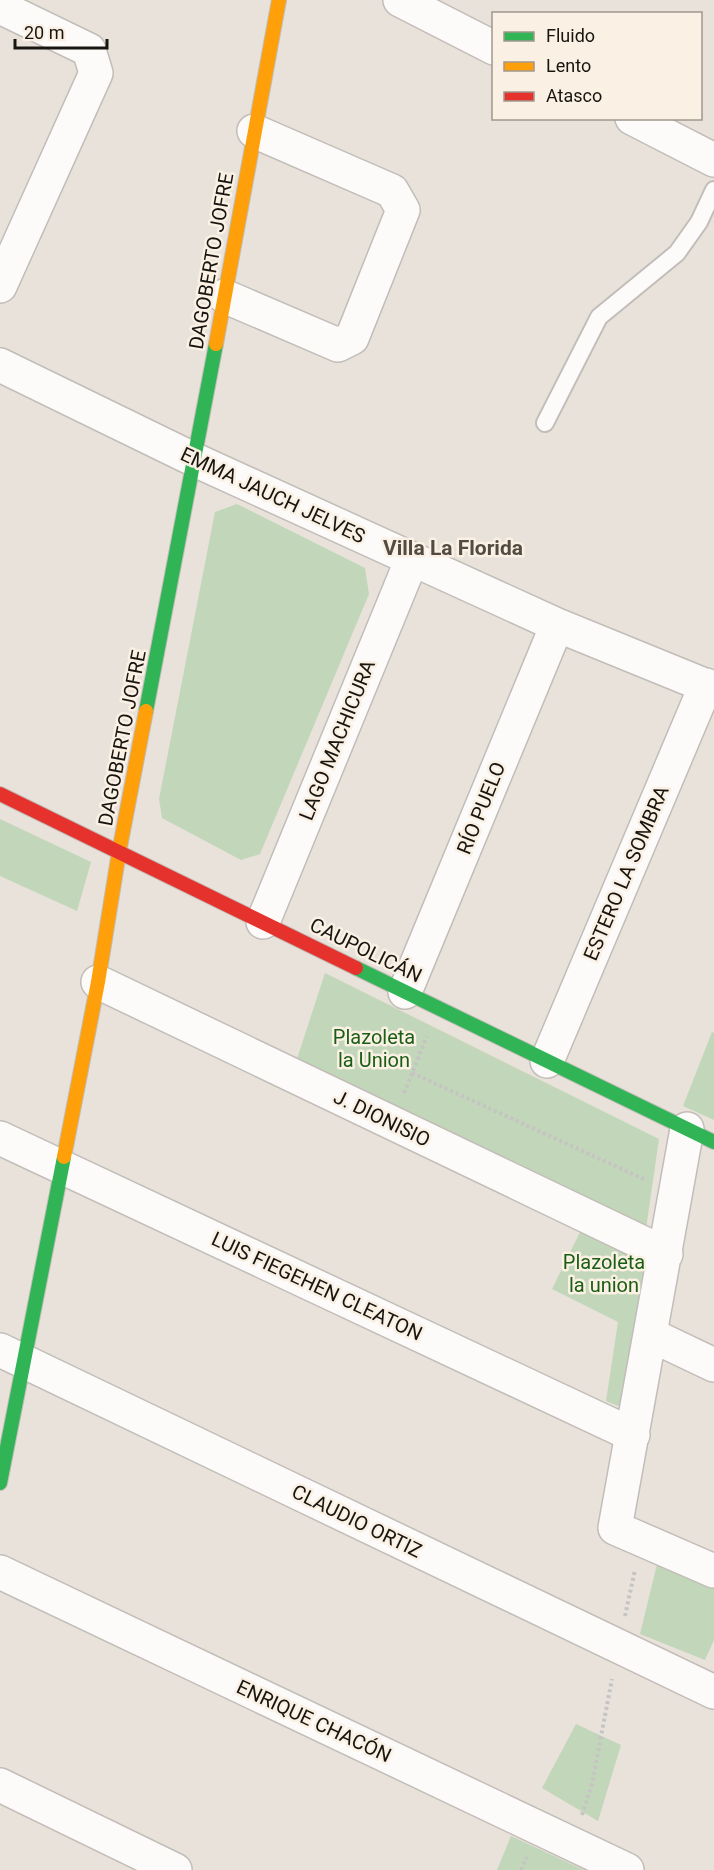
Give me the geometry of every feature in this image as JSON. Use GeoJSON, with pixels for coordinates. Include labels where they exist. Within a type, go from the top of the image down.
{"type":"FeatureCollection","features":[{"type":"Feature","properties":{"kind":"street","name":"DAGOBERTO JOFRE"},"geometry":{"type":"LineString","coordinates":[[0,1483],[12,1355],[62,1166],[279,0]]}},
{"type":"Feature","properties":{"kind":"street"},"geometry":{"type":"LineString","coordinates":[[400,0],[492,47]]}},
{"type":"Feature","properties":{"kind":"street"},"geometry":{"type":"LineString","coordinates":[[0,7],[89,50],[96,73],[0,286]]}},
{"type":"Feature","properties":{"kind":"street"},"geometry":{"type":"LineString","coordinates":[[636,120],[714,160]]}},
{"type":"Feature","properties":{"kind":"street"},"geometry":{"type":"LineString","coordinates":[[224,296],[338,345],[352,338],[403,210],[392,191],[254,131]]}},
{"type":"Feature","properties":{"kind":"street","name":"EMMA JAUCH JELVES"},"geometry":{"type":"LineString","coordinates":[[0,365],[195,460],[557,625],[710,687]]}},
{"type":"Feature","properties":{"kind":"street","name":"LAGO MACHICURA"},"geometry":{"type":"LineString","coordinates":[[263,922],[412,558]]}},
{"type":"Feature","properties":{"kind":"street","name":"RÍO PUELO"},"geometry":{"type":"LineString","coordinates":[[405,992],[557,625]]}},
{"type":"Feature","properties":{"kind":"street","name":"ESTERO LA SOMBRA"},"geometry":{"type":"LineString","coordinates":[[547,1061],[710,687]]}},
{"type":"Feature","properties":{"kind":"street","name":"CAUPOLICÁN"},"geometry":{"type":"LineString","coordinates":[[0,794],[701,1135]]}},
{"type":"Feature","properties":{"kind":"street","name":"J. DIONISIO"},"geometry":{"type":"LineString","coordinates":[[98,982],[666,1254]]}},
{"type":"Feature","properties":{"kind":"street"},"geometry":{"type":"LineString","coordinates":[[701,1135],[677,1194],[651,1335],[633,1435],[629,1534],[714,1571]]}},
{"type":"Feature","properties":{"kind":"street","name":"LUIS FIEGEHEN CLEATON"},"geometry":{"type":"LineString","coordinates":[[0,1138],[633,1435]]}},
{"type":"Feature","properties":{"kind":"street"},"geometry":{"type":"LineString","coordinates":[[651,1335],[714,1365]]}},
{"type":"Feature","properties":{"kind":"street","name":"CLAUDIO ORTIZ"},"geometry":{"type":"LineString","coordinates":[[12,1355],[714,1692]]}},
{"type":"Feature","properties":{"kind":"street","name":"ENRIQUE CHACÓN"},"geometry":{"type":"LineString","coordinates":[[0,1572],[627,1870]]}},
{"type":"Feature","properties":{"kind":"street"},"geometry":{"type":"LineString","coordinates":[[0,1785],[175,1870]]}},
{"type":"Feature","properties":{"kind":"lane"},"geometry":{"type":"LineString","coordinates":[[545,423],[599,317],[677,253],[699,222],[714,190]]}},
{"type":"Feature","properties":{"kind":"path"},"geometry":{"type":"LineString","coordinates":[[392,1122],[439,1008]]}},
{"type":"Feature","properties":{"kind":"path"},"geometry":{"type":"LineString","coordinates":[[412,1073],[677,1194]]}},
{"type":"Feature","properties":{"kind":"path"},"geometry":{"type":"LineString","coordinates":[[574,1844],[592,1784],[619,1647],[629,1534]]}},
{"type":"Feature","properties":{"kind":"green space"},"geometry":{"type":"Polygon","coordinates":[[[237,504],[365,568],[369,594],[260,854],[241,860],[162,818],[159,799],[215,512],[237,504]]]}},
{"type":"Feature","properties":{"kind":"green space"},"geometry":{"type":"Polygon","coordinates":[[[0,819],[91,862],[77,911],[0,876],[0,819]]]}},
{"type":"Feature","properties":{"kind":"green space","name":"Plazoleta la Union"},"geometry":{"type":"Polygon","coordinates":[[[325,973],[659,1139],[646,1229],[296,1062],[325,973]]]}},
{"type":"Feature","properties":{"kind":"green space"},"geometry":{"type":"Polygon","coordinates":[[[712,1032],[714,1033],[714,1120],[683,1106],[712,1032]]]}},
{"type":"Feature","properties":{"kind":"green space","name":"Plazoleta la union"},"geometry":{"type":"Polygon","coordinates":[[[585,1222],[651,1259],[625,1409],[606,1401],[618,1322],[552,1289],[585,1222]]]}},
{"type":"Feature","properties":{"kind":"green space"},"geometry":{"type":"Polygon","coordinates":[[[659,1556],[714,1581],[714,1640],[705,1660],[640,1634],[659,1556]]]}},
{"type":"Feature","properties":{"kind":"green space"},"geometry":{"type":"Polygon","coordinates":[[[576,1724],[621,1745],[598,1821],[542,1788],[576,1724]]]}},
{"type":"Feature","properties":{"kind":"green space"},"geometry":{"type":"Polygon","coordinates":[[[511,1836],[584,1870],[497,1870],[511,1836]]]}},
{"type":"Feature","properties":{"kind":"traffic: fast"},"geometry":{"type":"LineString","coordinates":[[146,711],[216,344]]}},
{"type":"Feature","properties":{"kind":"traffic: fast"},"geometry":{"type":"LineString","coordinates":[[356,968],[714,1142]]}},
{"type":"Feature","properties":{"kind":"traffic: fast"},"geometry":{"type":"LineString","coordinates":[[0,1483],[64,1157]]}},
{"type":"Feature","properties":{"kind":"traffic: slow"},"geometry":{"type":"LineString","coordinates":[[216,344],[279,0]]}},
{"type":"Feature","properties":{"kind":"traffic: slow"},"geometry":{"type":"LineString","coordinates":[[64,1157],[146,711]]}},
{"type":"Feature","properties":{"kind":"traffic: jam"},"geometry":{"type":"LineString","coordinates":[[0,794],[356,968]]}},
{"type":"Feature","properties":{"kind":"district","name":"Villa La Florida"},"geometry":{"type":"Point","coordinates":[453,548]}}]}
